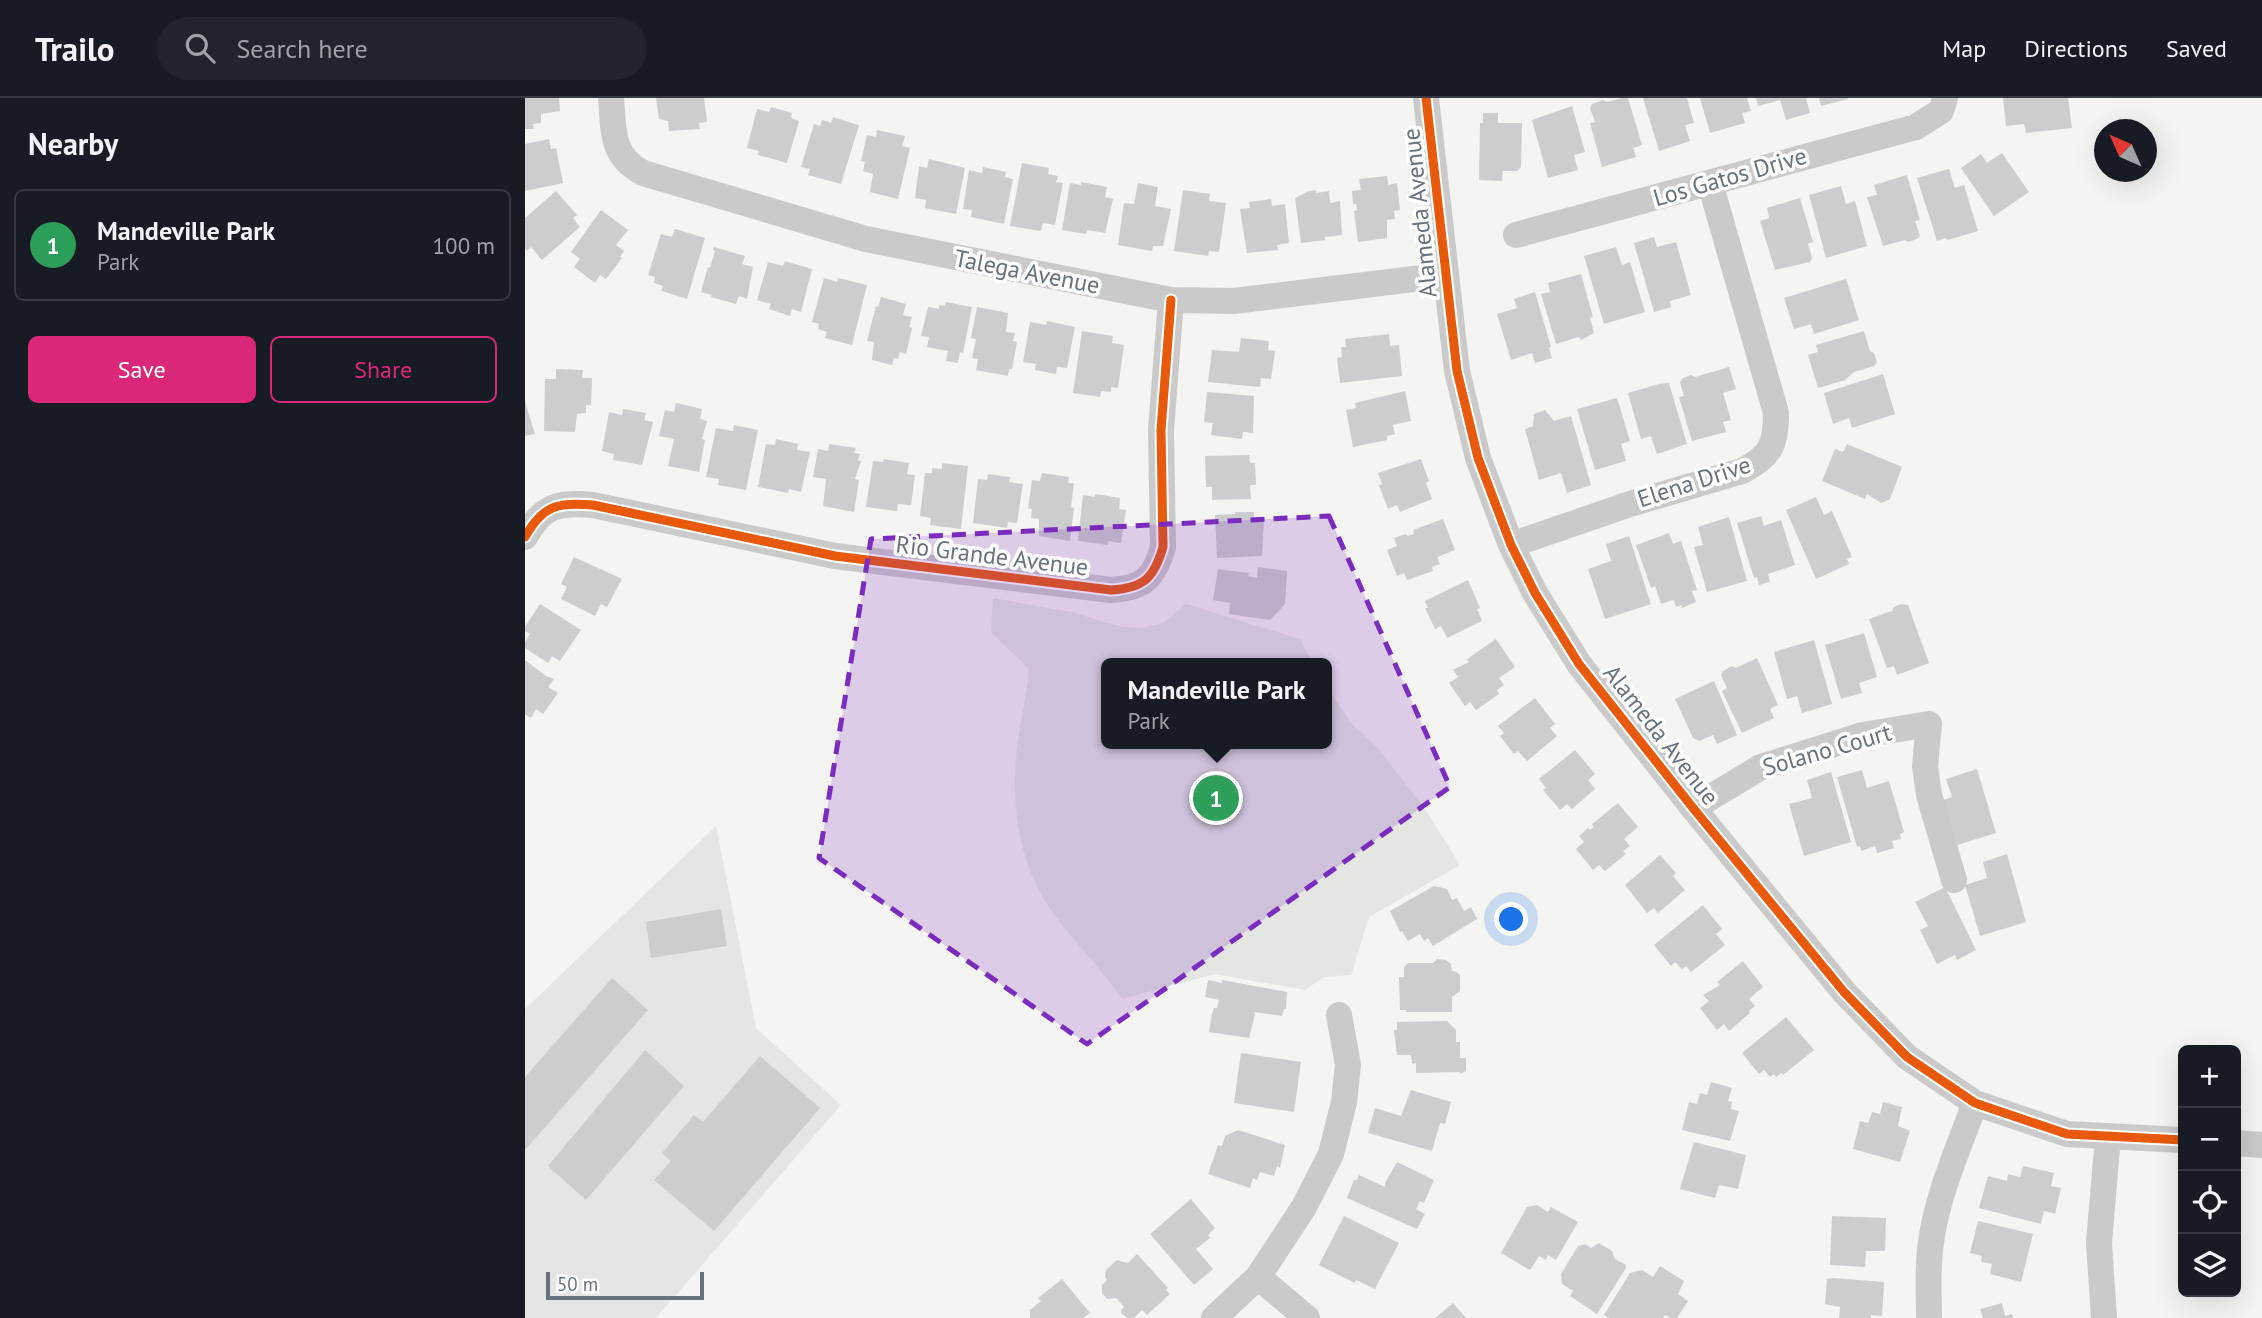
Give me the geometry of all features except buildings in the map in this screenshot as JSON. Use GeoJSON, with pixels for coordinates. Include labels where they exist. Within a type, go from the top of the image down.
{"type":"FeatureCollection","features":[{"type":"Feature","properties":{"kind":"street","name":"Talega Avenue"},"geometry":{"type":"LineString","coordinates":[[611,98],[615,143],[622,157],[643,173],[866,239],[1171,300],[1234,301],[1446,275]]}},
{"type":"Feature","properties":{"kind":"street","name":"Alameda Avenue"},"geometry":{"type":"LineString","coordinates":[[1426,98],[1457,371],[1478,458],[1511,545],[1535,593],[1579,664],[1844,992],[1907,1057],[1975,1103],[2067,1134],[2178,1140]]}},
{"type":"Feature","properties":{"kind":"street","name":"Los Gatos Drive"},"geometry":{"type":"LineString","coordinates":[[1516,235],[1916,127],[1929,121],[1943,104]]}},
{"type":"Feature","properties":{"kind":"street","name":"Elena Drive"},"geometry":{"type":"LineString","coordinates":[[1511,545],[1630,504],[1742,471],[1758,463],[1770,450],[1776,434],[1776,412],[1710,183]]}},
{"type":"Feature","properties":{"kind":"street","name":"Rio Grande Avenue"},"geometry":{"type":"LineString","coordinates":[[525,537],[538,517],[553,506],[573,503],[835,556],[1111,590],[1131,589],[1147,580],[1158,563],[1163,547],[1161,430],[1171,300]]}},
{"type":"Feature","properties":{"kind":"street","name":"Solano Court"},"geometry":{"type":"LineString","coordinates":[[1693,807],[1761,767],[1863,735],[1929,724],[1925,766],[1929,795],[1954,880]]}},
{"type":"Feature","properties":{"kind":"street"},"geometry":{"type":"LineString","coordinates":[[1214,1318],[1258,1277],[1304,1207],[1331,1154],[1344,1102],[1348,1065],[1339,1015]]}},
{"type":"Feature","properties":{"kind":"street"},"geometry":{"type":"LineString","coordinates":[[1929,1318],[1929,1262],[1941,1194],[1975,1103]]}},
{"type":"Feature","properties":{"kind":"street"},"geometry":{"type":"LineString","coordinates":[[2104,1318],[2099,1242],[2108,1136]]}},
{"type":"Feature","properties":{"kind":"street"},"geometry":{"type":"LineString","coordinates":[[2241,1143],[2262,1145]]}},
{"type":"Feature","properties":{"kind":"street"},"geometry":{"type":"LineString","coordinates":[[1258,1277],[1307,1318]]}},
{"type":"Feature","properties":{"kind":"highlighted area"},"geometry":{"type":"Polygon","coordinates":[[[1329,516],[1450,787],[1087,1044],[819,858],[871,539],[1329,516]]]}},
{"type":"Feature","properties":{"kind":"shaded area"},"geometry":{"type":"Polygon","coordinates":[[[993,598],[1071,612],[1118,626],[1140,628],[1163,623],[1186,604],[1300,639],[1310,658],[1101,658],[1101,749],[1332,749],[1332,695],[1351,723],[1378,748],[1427,812],[1460,865],[1369,917],[1351,975],[1324,977],[1305,990],[1215,974],[1122,999],[1049,907],[1031,873],[1020,836],[1015,798],[1017,747],[1029,669],[991,632],[993,598]]]}},
{"type":"Feature","properties":{"kind":"shaded area"},"geometry":{"type":"Polygon","coordinates":[[[716,826],[756,1028],[841,1105],[656,1318],[525,1318],[525,1009],[716,826]]]}},
{"type":"Feature","properties":{"kind":"cycle path"},"geometry":{"type":"LineString","coordinates":[[1426,98],[1457,371],[1478,458],[1511,545],[1535,593],[1579,664],[1844,992],[1907,1057],[1975,1103],[2067,1134],[2178,1140]]}},
{"type":"Feature","properties":{"kind":"cycle path"},"geometry":{"type":"LineString","coordinates":[[525,537],[538,518],[553,508],[570,504],[593,505],[835,556],[1111,590],[1132,587],[1151,574],[1163,547],[1161,430],[1171,300]]}},
{"type":"Feature","properties":{"kind":"place","name":"Mandeville Park"},"geometry":{"type":"Point","coordinates":[1216,798]}}]}
